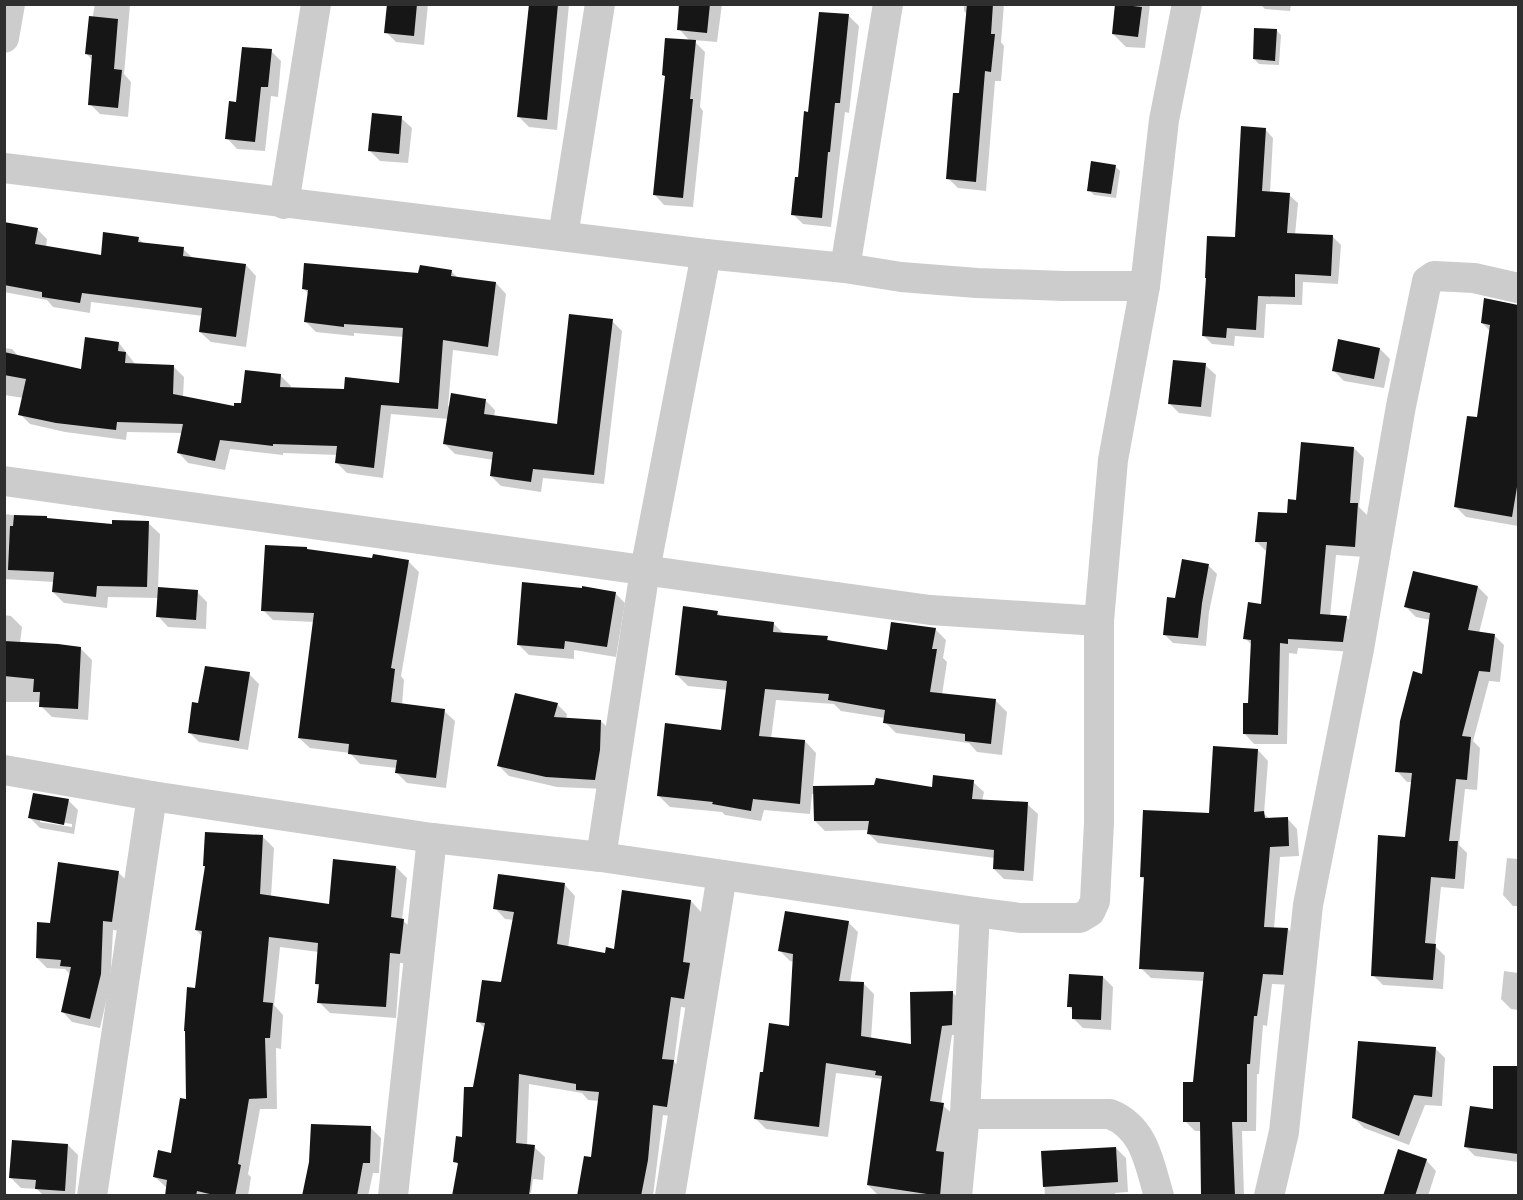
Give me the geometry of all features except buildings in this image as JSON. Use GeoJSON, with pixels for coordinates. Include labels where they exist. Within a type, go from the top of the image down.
{"type":"FeatureCollection","features":[{"type":"Feature","properties":{"kind":"street"},"geometry":{"type":"LineString","coordinates":[[4,38],[10,4]]}},
{"type":"Feature","properties":{"kind":"street"},"geometry":{"type":"LineString","coordinates":[[284,204],[316,4]]}},
{"type":"Feature","properties":{"kind":"street"},"geometry":{"type":"LineString","coordinates":[[562,236],[600,4]]}},
{"type":"Feature","properties":{"kind":"street"},"geometry":{"type":"LineString","coordinates":[[845,268],[888,4]]}},
{"type":"Feature","properties":{"kind":"street"},"geometry":{"type":"LineString","coordinates":[[4,770],[152,796],[432,838],[601,857],[1020,918],[1080,918],[1090,912],[1095,901],[1099,823],[1099,621],[1113,460],[1144,286],[1164,120],[1187,4]]}},
{"type":"Feature","properties":{"kind":"street"},"geometry":{"type":"LineString","coordinates":[[4,168],[284,204],[706,254],[845,268],[901,277],[977,283],[1144,286]]}},
{"type":"Feature","properties":{"kind":"street"},"geometry":{"type":"LineString","coordinates":[[601,857],[645,570],[706,254]]}},
{"type":"Feature","properties":{"kind":"street"},"geometry":{"type":"LineString","coordinates":[[1269,1196],[1284,1132],[1308,905],[1359,649],[1401,406],[1427,281],[1434,276],[1474,278],[1518,288]]}},
{"type":"Feature","properties":{"kind":"street"},"geometry":{"type":"LineString","coordinates":[[4,481],[930,610],[1099,621]]}},
{"type":"Feature","properties":{"kind":"street"},"geometry":{"type":"LineString","coordinates":[[92,1196],[152,796]]}},
{"type":"Feature","properties":{"kind":"street"},"geometry":{"type":"LineString","coordinates":[[393,1196],[432,838]]}},
{"type":"Feature","properties":{"kind":"street"},"geometry":{"type":"LineString","coordinates":[[670,1196],[722,875]]}},
{"type":"Feature","properties":{"kind":"street"},"geometry":{"type":"LineString","coordinates":[[957,1196],[975,912]]}},
{"type":"Feature","properties":{"kind":"street"},"geometry":{"type":"LineString","coordinates":[[964,1114],[1110,1114],[1129,1124],[1145,1149],[1159,1196]]}}]}
